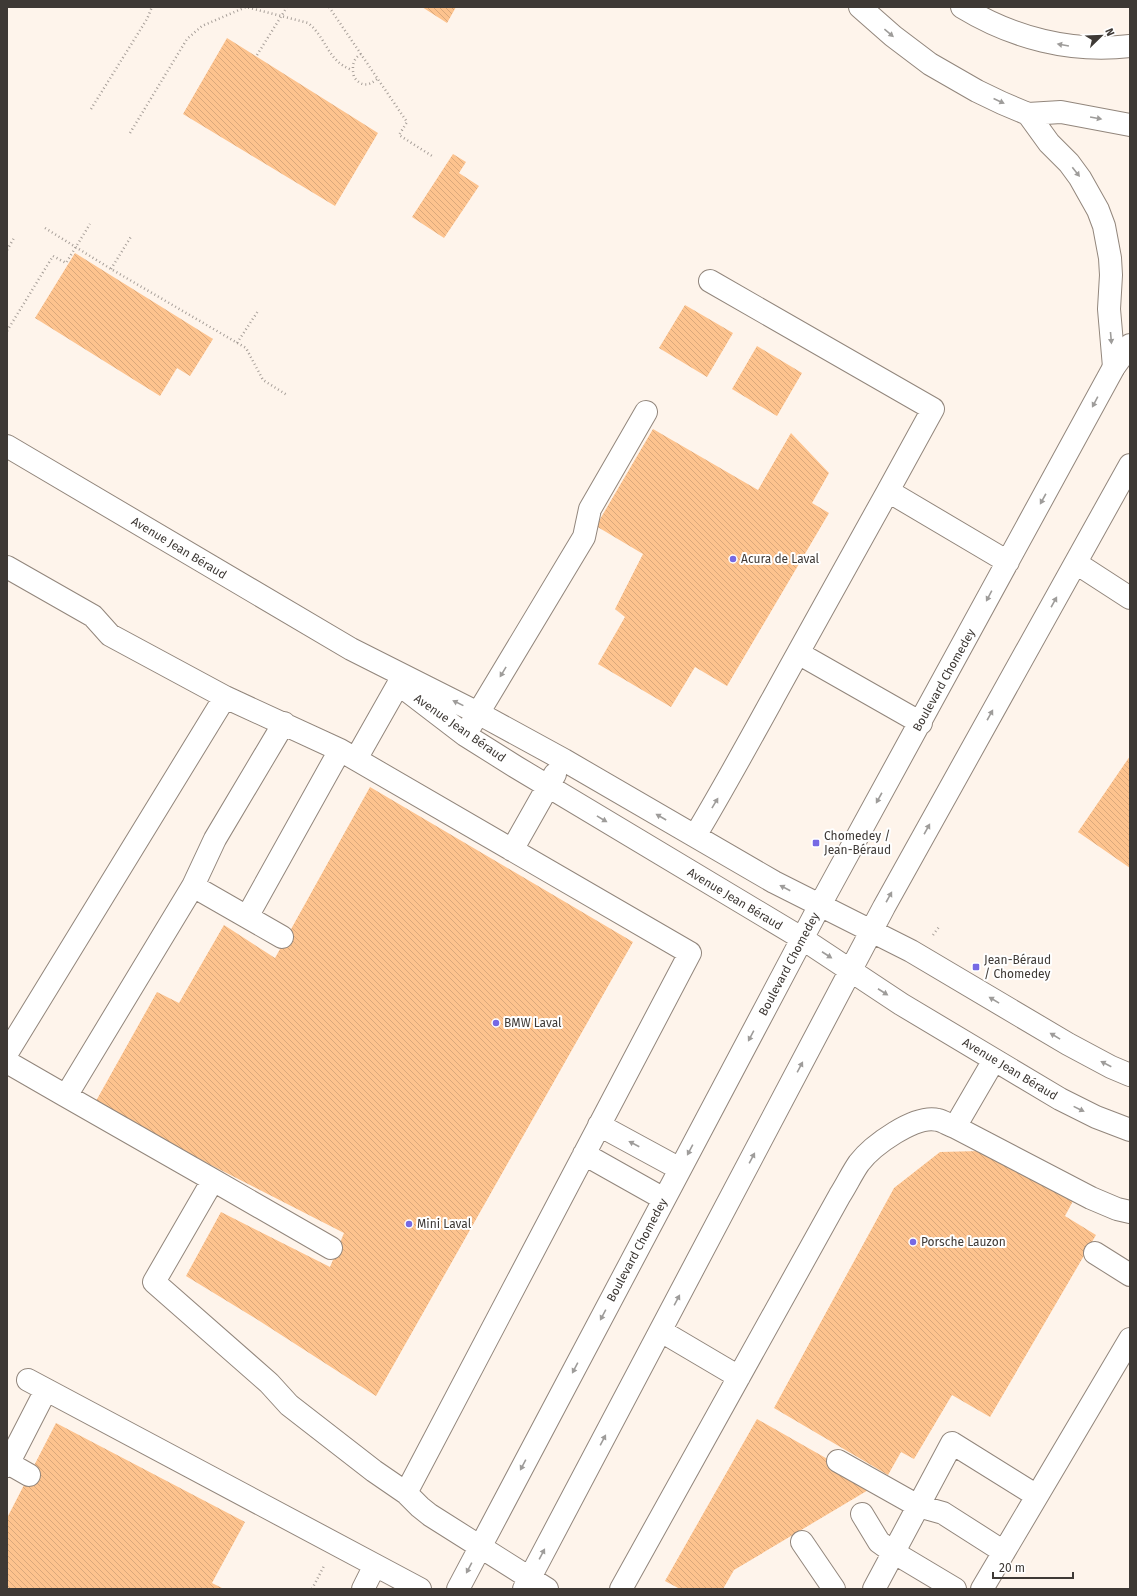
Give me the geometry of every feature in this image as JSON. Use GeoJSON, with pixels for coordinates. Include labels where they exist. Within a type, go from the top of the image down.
{"type":"FeatureCollection","features":[{"type":"Feature","properties":{"kind":"street"},"geometry":{"type":"LineString","coordinates":[[860,7],[893,36],[930,64],[977,91],[1028,114],[1061,112],[1130,124]]}},
{"type":"Feature","properties":{"kind":"street"},"geometry":{"type":"LineString","coordinates":[[962,7],[978,17],[1001,27],[1044,42],[1093,48],[1130,46]]}},
{"type":"Feature","properties":{"kind":"street"},"geometry":{"type":"LineString","coordinates":[[1028,114],[1049,143],[1069,163],[1080,178],[1098,210],[1104,226],[1110,258],[1111,276],[1109,309],[1114,367]]}},
{"type":"Feature","properties":{"kind":"street"},"geometry":{"type":"LineString","coordinates":[[695,836],[737,765],[760,720],[933,409],[710,281]]}},
{"type":"Feature","properties":{"kind":"street","name":"Boulevard Chomedey"},"geometry":{"type":"LineString","coordinates":[[458,1589],[820,905],[921,723],[1114,367],[1130,344]]}},
{"type":"Feature","properties":{"kind":"street"},"geometry":{"type":"LineString","coordinates":[[465,735],[584,537],[590,509],[646,412]]}},
{"type":"Feature","properties":{"kind":"street","name":"Avenue Jean Béraud"},"geometry":{"type":"LineString","coordinates":[[7,446],[401,680],[478,713],[564,760],[774,882],[921,956],[1068,1044],[1111,1067],[1130,1075]]}},
{"type":"Feature","properties":{"kind":"street"},"geometry":{"type":"LineString","coordinates":[[213,1180],[154,1282],[268,1383],[289,1405],[374,1471],[406,1493],[430,1516],[480,1546],[533,1585],[661,1331],[871,931],[1130,465]]}},
{"type":"Feature","properties":{"kind":"street"},"geometry":{"type":"LineString","coordinates":[[888,491],[1008,562]]}},
{"type":"Feature","properties":{"kind":"street"},"geometry":{"type":"LineString","coordinates":[[1076,563],[1130,598]]}},
{"type":"Feature","properties":{"kind":"street"},"geometry":{"type":"LineString","coordinates":[[7,567],[93,616],[110,635],[224,697],[284,723],[348,754],[690,953],[406,1493]]}},
{"type":"Feature","properties":{"kind":"street"},"geometry":{"type":"LineString","coordinates":[[798,653],[921,723]]}},
{"type":"Feature","properties":{"kind":"street"},"geometry":{"type":"LineString","coordinates":[[247,917],[348,754],[401,680]]}},
{"type":"Feature","properties":{"kind":"street","name":"Avenue Jean Béraud"},"geometry":{"type":"LineString","coordinates":[[401,680],[465,735],[802,939],[901,1004],[994,1060],[1078,1109],[1130,1130]]}},
{"type":"Feature","properties":{"kind":"street"},"geometry":{"type":"LineString","coordinates":[[7,1053],[224,697]]}},
{"type":"Feature","properties":{"kind":"street"},"geometry":{"type":"LineString","coordinates":[[66,1096],[192,886],[215,839],[284,723]]}},
{"type":"Feature","properties":{"kind":"street"},"geometry":{"type":"LineString","coordinates":[[512,850],[564,760]]}},
{"type":"Feature","properties":{"kind":"street"},"geometry":{"type":"LineString","coordinates":[[192,886],[282,937]]}},
{"type":"Feature","properties":{"kind":"street"},"geometry":{"type":"LineString","coordinates":[[954,1127],[994,1060]]}},
{"type":"Feature","properties":{"kind":"street"},"geometry":{"type":"LineString","coordinates":[[7,1062],[332,1248]]}},
{"type":"Feature","properties":{"kind":"street"},"geometry":{"type":"LineString","coordinates":[[621,1589],[840,1195],[860,1162],[894,1133],[927,1119],[937,1120],[954,1127],[1090,1198],[1117,1209],[1130,1212]]}},
{"type":"Feature","properties":{"kind":"street"},"geometry":{"type":"LineString","coordinates":[[599,1125],[680,1169]]}},
{"type":"Feature","properties":{"kind":"street"},"geometry":{"type":"LineString","coordinates":[[584,1154],[664,1199]]}},
{"type":"Feature","properties":{"kind":"street"},"geometry":{"type":"LineString","coordinates":[[1095,1253],[1130,1275]]}},
{"type":"Feature","properties":{"kind":"street"},"geometry":{"type":"LineString","coordinates":[[661,1331],[739,1377]]}},
{"type":"Feature","properties":{"kind":"street"},"geometry":{"type":"LineString","coordinates":[[982,1589],[1130,1339]]}},
{"type":"Feature","properties":{"kind":"street"},"geometry":{"type":"LineString","coordinates":[[30,1475],[8,1464],[37,1385],[420,1589]]}},
{"type":"Feature","properties":{"kind":"street"},"geometry":{"type":"LineString","coordinates":[[874,1589],[952,1443],[1037,1496]]}},
{"type":"Feature","properties":{"kind":"street"},"geometry":{"type":"LineString","coordinates":[[838,1461],[918,1506],[943,1513],[1004,1552]]}},
{"type":"Feature","properties":{"kind":"street"},"geometry":{"type":"LineString","coordinates":[[862,1514],[879,1542],[955,1589]]}},
{"type":"Feature","properties":{"kind":"street"},"geometry":{"type":"LineString","coordinates":[[802,1542],[834,1589]]}},
{"type":"Feature","properties":{"kind":"street"},"geometry":{"type":"LineString","coordinates":[[363,1589],[375,1565]]}},
{"type":"Feature","properties":{"kind":"path"},"geometry":{"type":"LineString","coordinates":[[91,109],[147,19],[152,7]]}},
{"type":"Feature","properties":{"kind":"path"},"geometry":{"type":"LineString","coordinates":[[130,133],[187,39],[202,26],[246,7],[308,23],[316,29],[332,56],[344,67],[352,70]]}},
{"type":"Feature","properties":{"kind":"path"},"geometry":{"type":"LineString","coordinates":[[258,54],[287,7]]}},
{"type":"Feature","properties":{"kind":"path"},"geometry":{"type":"LineString","coordinates":[[329,7],[406,122],[399,135],[432,156]]}},
{"type":"Feature","properties":{"kind":"path"},"geometry":{"type":"LineString","coordinates":[[360,54],[354,59],[352,70],[354,77],[362,84],[367,85],[377,79]]}},
{"type":"Feature","properties":{"kind":"path"},"geometry":{"type":"LineString","coordinates":[[7,331],[53,256],[66,263],[90,224]]}},
{"type":"Feature","properties":{"kind":"path"},"geometry":{"type":"LineString","coordinates":[[45,228],[111,269],[246,348],[263,380],[287,395]]}},
{"type":"Feature","properties":{"kind":"path"},"geometry":{"type":"LineString","coordinates":[[111,269],[132,235]]}},
{"type":"Feature","properties":{"kind":"path"},"geometry":{"type":"LineString","coordinates":[[7,250],[14,238]]}},
{"type":"Feature","properties":{"kind":"path"},"geometry":{"type":"LineString","coordinates":[[237,343],[258,311]]}},
{"type":"Feature","properties":{"kind":"path"},"geometry":{"type":"LineString","coordinates":[[930,939],[939,927]]}},
{"type":"Feature","properties":{"kind":"building"},"geometry":{"type":"Polygon","coordinates":[[[422,7],[456,7],[447,23],[422,7]]]}},
{"type":"Feature","properties":{"kind":"building"},"geometry":{"type":"Polygon","coordinates":[[[227,38],[378,133],[335,206],[183,114],[227,38]]]}},
{"type":"Feature","properties":{"kind":"building"},"geometry":{"type":"Polygon","coordinates":[[[453,154],[466,162],[459,173],[479,186],[444,238],[412,217],[453,154]]]}},
{"type":"Feature","properties":{"kind":"building"},"geometry":{"type":"Polygon","coordinates":[[[75,253],[213,339],[190,376],[177,368],[160,396],[35,318],[75,253]]]}},
{"type":"Feature","properties":{"kind":"building"},"geometry":{"type":"Polygon","coordinates":[[[685,305],[733,333],[707,377],[659,348],[685,305]]]}},
{"type":"Feature","properties":{"kind":"building"},"geometry":{"type":"Polygon","coordinates":[[[757,346],[802,373],[777,416],[732,389],[757,346]]]}},
{"type":"Feature","properties":{"kind":"building"},"geometry":{"type":"Polygon","coordinates":[[[653,429],[758,490],[791,433],[829,473],[812,503],[829,513],[727,686],[695,667],[671,707],[598,664],[625,617],[615,609],[643,554],[596,526],[653,429]]]}},
{"type":"Feature","properties":{"kind":"building"},"geometry":{"type":"Polygon","coordinates":[[[1130,756],[1130,868],[1078,832],[1130,756]]]}},
{"type":"Feature","properties":{"kind":"building"},"geometry":{"type":"Polygon","coordinates":[[[370,787],[633,942],[376,1396],[258,1320],[186,1276],[221,1212],[330,1267],[344,1233],[207,1163],[96,1101],[157,992],[179,1003],[224,925],[275,958],[370,787]]]}},
{"type":"Feature","properties":{"kind":"building"},"geometry":{"type":"Polygon","coordinates":[[[980,1151],[1073,1201],[1065,1216],[1096,1235],[990,1417],[952,1395],[914,1459],[901,1452],[888,1475],[774,1408],[894,1188],[940,1152],[980,1151]]]}},
{"type":"Feature","properties":{"kind":"building"},"geometry":{"type":"Polygon","coordinates":[[[757,1419],[875,1486],[734,1570],[723,1589],[680,1589],[665,1581],[757,1419]]]}},
{"type":"Feature","properties":{"kind":"building"},"geometry":{"type":"Polygon","coordinates":[[[56,1423],[245,1522],[212,1583],[224,1589],[7,1589],[7,1518],[56,1423]]]}},
{"type":"Feature","properties":{"kind":"place","name":"Acura de Laval"},"geometry":{"type":"Point","coordinates":[733,559]}},
{"type":"Feature","properties":{"kind":"place","name":"Chomedey / Jean-Béraud"},"geometry":{"type":"Point","coordinates":[816,843]}},
{"type":"Feature","properties":{"kind":"place","name":"Jean-Béraud / Chomedey"},"geometry":{"type":"Point","coordinates":[976,967]}},
{"type":"Feature","properties":{"kind":"place","name":"BMW Laval"},"geometry":{"type":"Point","coordinates":[496,1023]}},
{"type":"Feature","properties":{"kind":"place","name":"Mini Laval"},"geometry":{"type":"Point","coordinates":[409,1224]}},
{"type":"Feature","properties":{"kind":"place","name":"Porsche Lauzon"},"geometry":{"type":"Point","coordinates":[913,1242]}}]}
